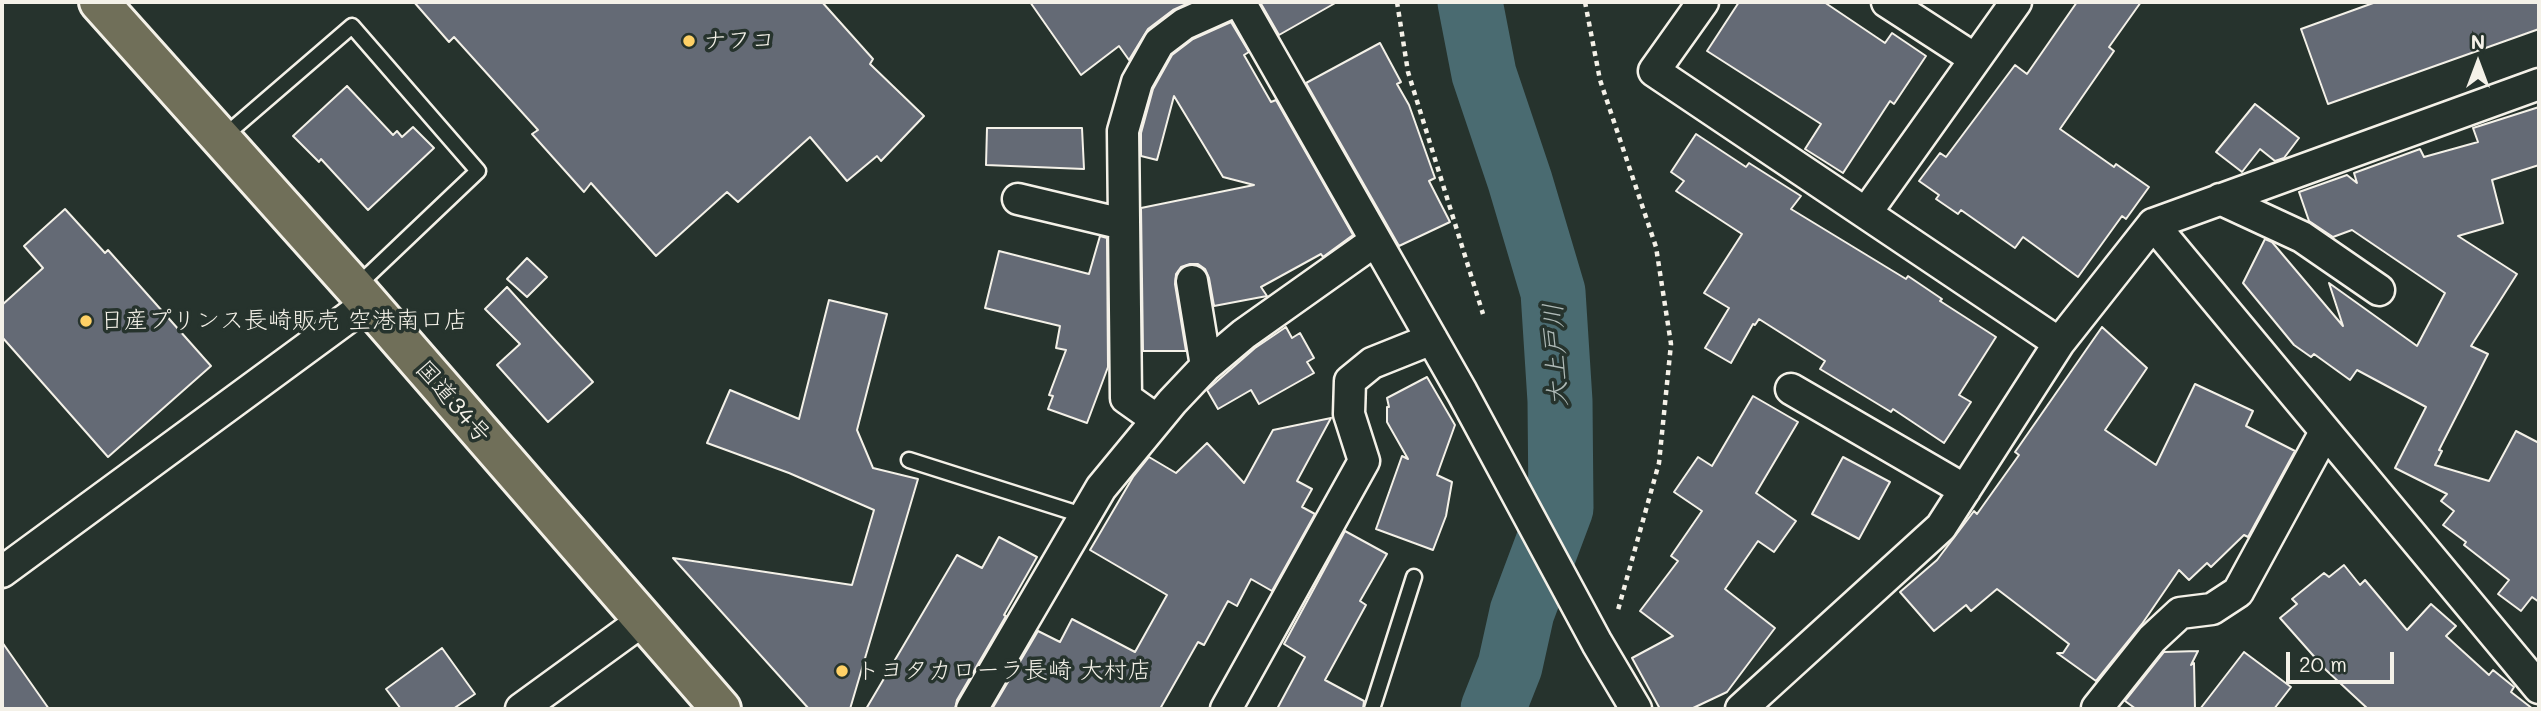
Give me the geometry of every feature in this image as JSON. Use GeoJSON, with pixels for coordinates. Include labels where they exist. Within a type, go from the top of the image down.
{"type":"FeatureCollection","features":[{"type":"Feature","properties":{"kind":"highway","name":"国道34号"},"geometry":{"type":"LineString","coordinates":[[99,2],[362,295],[721,709]]}},
{"type":"Feature","properties":{"kind":"street"},"geometry":{"type":"LineString","coordinates":[[1157,420],[1126,398],[1123,131],[1137,82],[1158,43],[1184,24],[1233,2]]}},
{"type":"Feature","properties":{"kind":"street"},"geometry":{"type":"LineString","coordinates":[[1240,2],[1462,392],[1601,650],[1636,709]]}},
{"type":"Feature","properties":{"kind":"street"},"geometry":{"type":"LineString","coordinates":[[1703,2],[1654,71],[2059,343]]}},
{"type":"Feature","properties":{"kind":"street"},"geometry":{"type":"LineString","coordinates":[[1887,2],[1975,59]]}},
{"type":"Feature","properties":{"kind":"street"},"geometry":{"type":"LineString","coordinates":[[1866,213],[2016,2]]}},
{"type":"Feature","properties":{"kind":"street"},"geometry":{"type":"LineString","coordinates":[[1741,709],[1941,527],[2059,343],[2152,224],[2539,84]]}},
{"type":"Feature","properties":{"kind":"street"},"geometry":{"type":"LineString","coordinates":[[1018,199],[1123,224]]}},
{"type":"Feature","properties":{"kind":"street"},"geometry":{"type":"LineString","coordinates":[[2221,199],[2302,237],[2379,290]]}},
{"type":"Feature","properties":{"kind":"street"},"geometry":{"type":"LineString","coordinates":[[2152,224],[2539,688]]}},
{"type":"Feature","properties":{"kind":"street"},"geometry":{"type":"LineString","coordinates":[[972,709],[1101,488],[1157,420],[1206,366],[1244,334],[1375,242]]}},
{"type":"Feature","properties":{"kind":"street"},"geometry":{"type":"LineString","coordinates":[[1192,281],[1206,366]]}},
{"type":"Feature","properties":{"kind":"street"},"geometry":{"type":"LineString","coordinates":[[2,572],[362,295]]}},
{"type":"Feature","properties":{"kind":"street"},"geometry":{"type":"LineString","coordinates":[[1227,709],[1364,461],[1349,414],[1350,382],[1372,363],[1432,339]]}},
{"type":"Feature","properties":{"kind":"street"},"geometry":{"type":"LineString","coordinates":[[1791,389],[1965,490]]}},
{"type":"Feature","properties":{"kind":"street"},"geometry":{"type":"LineString","coordinates":[[2097,708],[2152,639],[2180,613],[2212,609],[2238,592],[2325,432]]}},
{"type":"Feature","properties":{"kind":"street"},"geometry":{"type":"LineString","coordinates":[[521,709],[642,621]]}},
{"type":"Feature","properties":{"kind":"lane"},"geometry":{"type":"LineString","coordinates":[[221,139],[352,26],[478,170],[362,295]]}},
{"type":"Feature","properties":{"kind":"lane"},"geometry":{"type":"LineString","coordinates":[[909,460],[1085,516]]}},
{"type":"Feature","properties":{"kind":"lane"},"geometry":{"type":"LineString","coordinates":[[1372,709],[1413,577]]}},
{"type":"Feature","properties":{"kind":"path"},"geometry":{"type":"LineString","coordinates":[[1397,2],[1408,72],[1483,314]]}},
{"type":"Feature","properties":{"kind":"path"},"geometry":{"type":"LineString","coordinates":[[1585,2],[1600,80],[1656,247],[1671,344],[1659,463],[1601,650]]}},
{"type":"Feature","properties":{"kind":"building"},"geometry":{"type":"Polygon","coordinates":[[[414,2],[822,2],[873,59],[870,64],[924,116],[881,161],[877,156],[847,181],[810,137],[738,202],[727,192],[656,256],[591,183],[584,192],[532,134],[538,130],[454,37],[449,42],[414,2]]]}},
{"type":"Feature","properties":{"kind":"building"},"geometry":{"type":"Polygon","coordinates":[[[1030,2],[1191,2],[1173,10],[1148,29],[1129,60],[1119,46],[1081,75],[1030,2]]]}},
{"type":"Feature","properties":{"kind":"building"},"geometry":{"type":"Polygon","coordinates":[[[1260,2],[1337,2],[1279,35],[1260,2]]]}},
{"type":"Feature","properties":{"kind":"building"},"geometry":{"type":"Polygon","coordinates":[[[1739,2],[1824,2],[1885,43],[1892,33],[1926,56],[1894,104],[1890,101],[1843,173],[1805,149],[1821,124],[1707,51],[1739,2]]]}},
{"type":"Feature","properties":{"kind":"building"},"geometry":{"type":"Polygon","coordinates":[[[2077,2],[2141,2],[2109,47],[2114,51],[2060,129],[2114,167],[2116,164],[2149,187],[2126,219],[2122,216],[2078,277],[2023,237],[2015,248],[1961,210],[1958,214],[1936,199],[1939,195],[1919,181],[1940,153],[1946,157],[2015,65],[2027,74],[2077,2]]]}},
{"type":"Feature","properties":{"kind":"building"},"geometry":{"type":"Polygon","coordinates":[[[2376,2],[2539,2],[2539,29],[2328,104],[2301,29],[2376,2]]]}},
{"type":"Feature","properties":{"kind":"building"},"geometry":{"type":"Polygon","coordinates":[[[1231,22],[1249,52],[1244,55],[1271,102],[1276,100],[1353,235],[1323,257],[1321,254],[1261,287],[1267,296],[1214,306],[1205,269],[1198,264],[1181,267],[1176,274],[1175,284],[1186,351],[1143,351],[1141,208],[1254,185],[1223,177],[1174,96],[1157,160],[1141,156],[1141,133],[1153,89],[1172,55],[1193,39],[1231,22]]]}},
{"type":"Feature","properties":{"kind":"building"},"geometry":{"type":"Polygon","coordinates":[[[1380,43],[1401,82],[1397,84],[1409,105],[1435,178],[1429,181],[1450,222],[1399,246],[1306,83],[1380,43]]]}},
{"type":"Feature","properties":{"kind":"building"},"geometry":{"type":"Polygon","coordinates":[[[347,86],[393,135],[397,131],[402,137],[413,127],[434,148],[368,210],[321,159],[319,162],[293,136],[347,86]]]}},
{"type":"Feature","properties":{"kind":"building"},"geometry":{"type":"Polygon","coordinates":[[[2255,104],[2299,138],[2284,158],[2275,161],[2260,149],[2242,172],[2216,152],[2255,104]]]}},
{"type":"Feature","properties":{"kind":"building"},"geometry":{"type":"Polygon","coordinates":[[[2539,107],[2539,165],[2492,180],[2503,223],[2458,236],[2517,274],[2471,346],[2488,354],[2439,450],[2442,451],[2435,465],[2489,481],[2516,431],[2539,443],[2539,602],[2532,597],[2521,611],[2498,594],[2509,580],[2443,525],[2454,511],[2441,501],[2447,494],[2395,468],[2426,407],[2357,370],[2350,380],[2314,354],[2311,357],[2294,345],[2243,283],[2265,239],[2272,242],[2343,326],[2329,283],[2417,346],[2445,293],[2352,230],[2333,237],[2309,221],[2299,192],[2347,175],[2357,183],[2354,173],[2420,149],[2424,157],[2478,142],[2473,128],[2539,107]]]}},
{"type":"Feature","properties":{"kind":"building"},"geometry":{"type":"Polygon","coordinates":[[[987,128],[1082,128],[1084,169],[986,165],[987,128]]]}},
{"type":"Feature","properties":{"kind":"building"},"geometry":{"type":"Polygon","coordinates":[[[1696,134],[1746,167],[1749,163],[1801,196],[1791,209],[1906,279],[1908,276],[1942,299],[1940,301],[1996,337],[1959,395],[1971,402],[1944,443],[1893,409],[1891,412],[1820,369],[1825,361],[1759,319],[1753,324],[1731,363],[1705,348],[1729,308],[1704,293],[1742,234],[1676,191],[1684,181],[1671,172],[1696,134]]]}},
{"type":"Feature","properties":{"kind":"building","name":"日産プリンス長崎販売 空港南口店"},"geometry":{"type":"Polygon","coordinates":[[[65,209],[105,253],[108,250],[211,366],[108,457],[2,337],[2,305],[43,268],[24,246],[65,209]]]}},
{"type":"Feature","properties":{"kind":"building"},"geometry":{"type":"Polygon","coordinates":[[[1100,236],[1107,238],[1108,367],[1087,423],[1048,409],[1053,396],[1049,395],[1066,350],[1056,348],[1060,326],[985,308],[999,251],[1089,274],[1100,236]]]}},
{"type":"Feature","properties":{"kind":"building"},"geometry":{"type":"Polygon","coordinates":[[[527,258],[547,277],[527,297],[507,279],[527,258]]]}},
{"type":"Feature","properties":{"kind":"building"},"geometry":{"type":"Polygon","coordinates":[[[507,287],[593,382],[548,422],[497,365],[520,344],[485,309],[507,287]]]}},
{"type":"Feature","properties":{"kind":"building"},"geometry":{"type":"Polygon","coordinates":[[[829,300],[887,314],[857,430],[873,468],[918,479],[850,709],[809,709],[673,558],[852,585],[874,510],[789,473],[707,443],[730,390],[799,419],[829,300]]]}},
{"type":"Feature","properties":{"kind":"building"},"geometry":{"type":"Polygon","coordinates":[[[1286,327],[1292,338],[1300,333],[1314,358],[1307,362],[1314,373],[1259,404],[1251,390],[1218,409],[1207,390],[1255,348],[1286,327]]]}},
{"type":"Feature","properties":{"kind":"building"},"geometry":{"type":"Polygon","coordinates":[[[2102,327],[2147,368],[2105,430],[2156,465],[2195,384],[2253,411],[2246,426],[2295,451],[2248,537],[2244,535],[2211,567],[2207,563],[2189,580],[2179,570],[2142,624],[2096,681],[2057,653],[2063,653],[2069,644],[1997,589],[1971,611],[1966,605],[1934,631],[1900,592],[1937,560],[1974,511],[1977,514],[2019,455],[2015,452],[2102,327]]]}},
{"type":"Feature","properties":{"kind":"building"},"geometry":{"type":"Polygon","coordinates":[[[1427,377],[1455,425],[1437,475],[1452,482],[1446,516],[1433,550],[1376,529],[1402,456],[1408,459],[1387,422],[1387,398],[1427,377]]]}},
{"type":"Feature","properties":{"kind":"building"},"geometry":{"type":"Polygon","coordinates":[[[1753,396],[1798,422],[1756,493],[1796,521],[1774,552],[1758,541],[1725,589],[1775,628],[1727,692],[1691,709],[1660,709],[1632,658],[1673,636],[1640,611],[1678,561],[1671,556],[1702,511],[1674,492],[1698,457],[1712,466],[1753,396]]]}},
{"type":"Feature","properties":{"kind":"building"},"geometry":{"type":"Polygon","coordinates":[[[1331,418],[1297,481],[1312,489],[1302,507],[1315,514],[1272,591],[1251,579],[1237,606],[1228,601],[1204,645],[1198,642],[1160,709],[992,709],[1038,631],[1060,642],[1072,619],[1135,652],[1167,595],[1090,550],[1133,477],[1149,457],[1176,473],[1207,443],[1244,483],[1273,430],[1331,418]]]}},
{"type":"Feature","properties":{"kind":"building"},"geometry":{"type":"Polygon","coordinates":[[[1843,457],[1890,482],[1859,539],[1812,514],[1843,457]]]}},
{"type":"Feature","properties":{"kind":"building"},"geometry":{"type":"Polygon","coordinates":[[[1345,531],[1387,554],[1360,601],[1366,605],[1325,680],[1364,701],[1363,709],[1277,709],[1305,657],[1284,644],[1345,531]]]}},
{"type":"Feature","properties":{"kind":"building"},"geometry":{"type":"Polygon","coordinates":[[[999,537],[1037,557],[957,700],[955,709],[866,709],[957,555],[982,568],[999,537]]]}},
{"type":"Feature","properties":{"kind":"building"},"geometry":{"type":"Polygon","coordinates":[[[2344,565],[2360,585],[2365,580],[2407,630],[2431,604],[2456,626],[2446,636],[2489,675],[2493,670],[2514,687],[2511,692],[2533,709],[2368,709],[2326,670],[2280,618],[2297,604],[2292,599],[2324,573],[2329,577],[2344,565]]]}},
{"type":"Feature","properties":{"kind":"building"},"geometry":{"type":"Polygon","coordinates":[[[2,642],[49,709],[2,709],[2,642]]]}},
{"type":"Feature","properties":{"kind":"building"},"geometry":{"type":"Polygon","coordinates":[[[442,648],[475,694],[453,709],[401,709],[386,689],[442,648]]]}},
{"type":"Feature","properties":{"kind":"building"},"geometry":{"type":"Polygon","coordinates":[[[2198,651],[2191,665],[2194,663],[2195,709],[2136,709],[2125,701],[2164,652],[2198,651]]]}},
{"type":"Feature","properties":{"kind":"building"},"geometry":{"type":"Polygon","coordinates":[[[2244,652],[2291,687],[2274,709],[2200,709],[2244,652]]]}},
{"type":"Feature","properties":{"kind":"waterway","name":"大上戸川"},"geometry":{"type":"LineString","coordinates":[[1470,2],[1484,74],[1553,292],[1560,401],[1561,508],[1522,612],[1510,666],[1493,709]]}},
{"type":"Feature","properties":{"kind":"place","name":"ナフコ"},"geometry":{"type":"Point","coordinates":[689,41]}},
{"type":"Feature","properties":{"kind":"place","name":"日産プリンス長崎販売 空港南口店"},"geometry":{"type":"Point","coordinates":[86,321]}},
{"type":"Feature","properties":{"kind":"place","name":"トヨタカローラ長崎 大村店"},"geometry":{"type":"Point","coordinates":[842,671]}}]}
